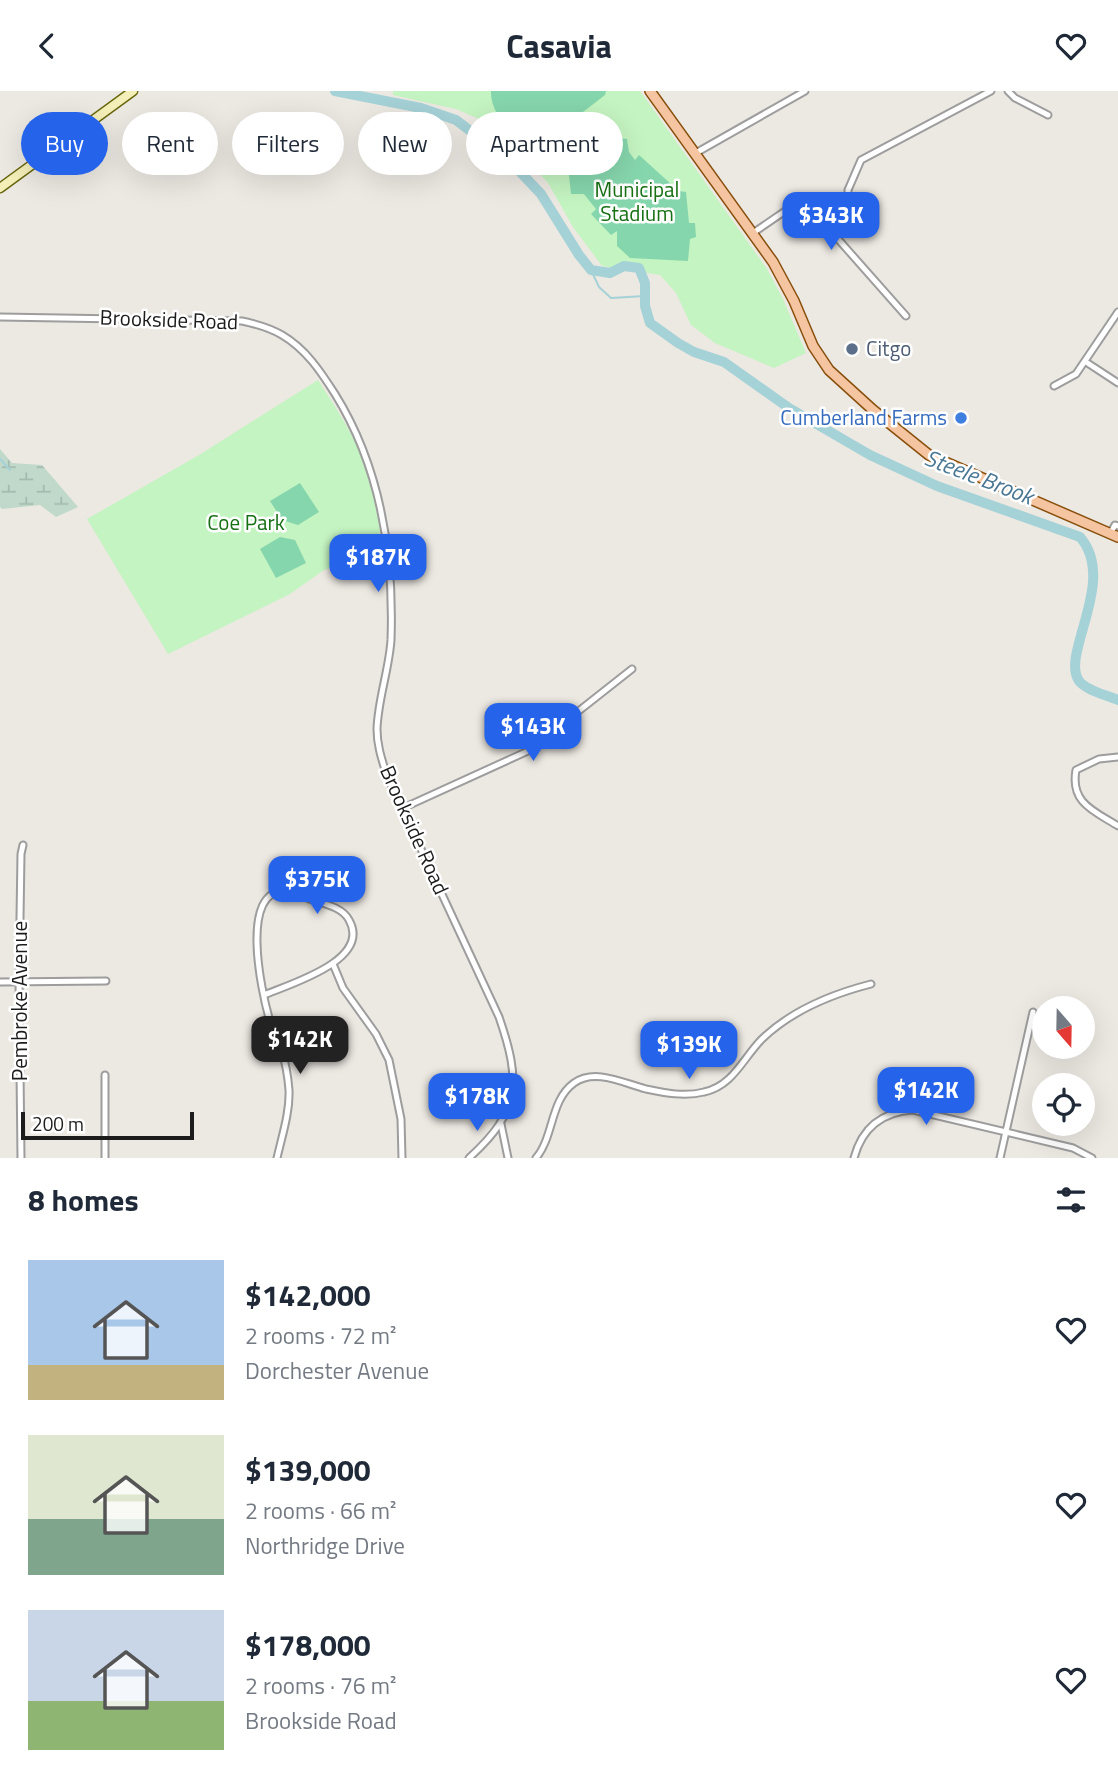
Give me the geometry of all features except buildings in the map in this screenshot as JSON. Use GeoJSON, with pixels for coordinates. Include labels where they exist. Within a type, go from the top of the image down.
{"type":"FeatureCollection","features":[{"type":"Feature","properties":{"kind":"main road"},"geometry":{"type":"LineString","coordinates":[[0,188],[133,91]]}},
{"type":"Feature","properties":{"kind":"main road"},"geometry":{"type":"LineString","coordinates":[[650,91],[785,281],[813,346],[829,370],[929,455],[1114,536]]}},
{"type":"Feature","properties":{"kind":"street"},"geometry":{"type":"LineString","coordinates":[[694,154],[803,91]]}},
{"type":"Feature","properties":{"kind":"street"},"geometry":{"type":"LineString","coordinates":[[830,230],[848,218],[848,190],[861,160],[991,91]]}},
{"type":"Feature","properties":{"kind":"street"},"geometry":{"type":"LineString","coordinates":[[1008,91],[1015,98],[1048,115]]}},
{"type":"Feature","properties":{"kind":"street"},"geometry":{"type":"LineString","coordinates":[[753,233],[790,207],[811,201],[830,230],[905,316]]}},
{"type":"Feature","properties":{"kind":"street"},"geometry":{"type":"LineString","coordinates":[[1054,386],[1076,374],[1118,312]]}},
{"type":"Feature","properties":{"kind":"street","name":"Brookside Road"},"geometry":{"type":"LineString","coordinates":[[0,317],[242,321],[282,335],[298,347],[313,362],[352,423],[376,486],[389,568],[392,607],[387,677],[377,729],[379,752],[387,776],[499,1017],[509,1045],[513,1070],[512,1099],[501,1123],[469,1158]]}},
{"type":"Feature","properties":{"kind":"street"},"geometry":{"type":"LineString","coordinates":[[1086,362],[1118,383]]}},
{"type":"Feature","properties":{"kind":"street"},"geometry":{"type":"LineString","coordinates":[[1114,536],[1115,525],[1118,526]]}},
{"type":"Feature","properties":{"kind":"street"},"geometry":{"type":"LineString","coordinates":[[403,808],[528,751],[632,669]]}},
{"type":"Feature","properties":{"kind":"street"},"geometry":{"type":"LineString","coordinates":[[1118,757],[1099,759],[1076,770],[1074,782],[1077,795],[1085,805],[1118,826]]}},
{"type":"Feature","properties":{"kind":"street","name":"Pembroke Avenue"},"geometry":{"type":"LineString","coordinates":[[21,1158],[19,982],[23,845]]}},
{"type":"Feature","properties":{"kind":"street"},"geometry":{"type":"LineString","coordinates":[[264,995],[333,964],[348,953],[354,937],[349,920],[339,910],[287,891],[274,894],[264,901],[257,928],[257,961],[264,995],[270,1019],[281,1047],[289,1092],[277,1158]]}},
{"type":"Feature","properties":{"kind":"street"},"geometry":{"type":"LineString","coordinates":[[333,964],[343,988],[376,1034],[388,1060],[401,1119],[402,1158]]}},
{"type":"Feature","properties":{"kind":"street"},"geometry":{"type":"LineString","coordinates":[[0,982],[106,981]]}},
{"type":"Feature","properties":{"kind":"street"},"geometry":{"type":"LineString","coordinates":[[536,1158],[544,1148],[563,1094],[583,1077],[599,1076],[667,1093],[685,1095],[706,1092],[721,1085],[734,1074],[761,1039],[782,1022],[823,1000],[871,984]]}},
{"type":"Feature","properties":{"kind":"street"},"geometry":{"type":"LineString","coordinates":[[1000,1158],[1032,1015]]}},
{"type":"Feature","properties":{"kind":"street"},"geometry":{"type":"LineString","coordinates":[[105,1075],[105,1158]]}},
{"type":"Feature","properties":{"kind":"street"},"geometry":{"type":"LineString","coordinates":[[854,1158],[862,1136],[870,1127],[889,1114],[913,1110],[1073,1148],[1092,1158]]}},
{"type":"Feature","properties":{"kind":"street"},"geometry":{"type":"LineString","coordinates":[[501,1123],[508,1158]]}},
{"type":"Feature","properties":{"kind":"green space","name":"Municipal Stadium"},"geometry":{"type":"Polygon","coordinates":[[[393,91],[640,91],[767,269],[806,353],[774,368],[715,343],[691,325],[676,293],[660,275],[602,266],[573,227],[541,175],[623,175],[623,112],[466,113],[393,95],[393,91]]]}},
{"type":"Feature","properties":{"kind":"green space"},"geometry":{"type":"Polygon","coordinates":[[[491,91],[606,91],[605,95],[583,112],[496,112],[491,91]]]}},
{"type":"Feature","properties":{"kind":"green space"},"geometry":{"type":"Polygon","coordinates":[[[623,138],[627,139],[629,152],[635,160],[639,155],[671,184],[667,189],[686,192],[689,223],[695,223],[696,237],[690,239],[688,261],[630,258],[617,246],[617,231],[611,235],[591,214],[596,209],[584,194],[571,194],[569,175],[623,175],[623,138]]]}},
{"type":"Feature","properties":{"kind":"green space","name":"Coe Park"},"geometry":{"type":"Polygon","coordinates":[[[318,380],[362,456],[381,532],[338,561],[340,564],[324,570],[290,594],[168,654],[87,519],[199,455],[318,380]]]}},
{"type":"Feature","properties":{"kind":"green space"},"geometry":{"type":"Polygon","coordinates":[[[0,449],[12,463],[42,465],[78,507],[56,517],[40,505],[2,509],[0,449]]]}},
{"type":"Feature","properties":{"kind":"green space"},"geometry":{"type":"Polygon","coordinates":[[[300,483],[319,512],[298,525],[282,520],[270,501],[300,483]]]}},
{"type":"Feature","properties":{"kind":"green space"},"geometry":{"type":"Polygon","coordinates":[[[280,537],[295,540],[306,563],[276,578],[260,549],[280,537]]]}},
{"type":"Feature","properties":{"kind":"waterway","name":"Steele Brook"},"geometry":{"type":"LineString","coordinates":[[335,91],[421,108],[456,120],[510,161],[541,194],[591,270],[610,273],[624,266],[639,268],[645,283],[645,306],[650,323],[678,343],[694,352],[724,362],[789,408],[870,455],[937,486],[1080,537],[1090,555],[1093,574],[1075,669],[1079,681],[1083,684],[1118,700]]}},
{"type":"Feature","properties":{"kind":"waterway","name":"Steele Brook"},"geometry":{"type":"LineString","coordinates":[[591,270],[599,287],[611,298],[645,296]]}},
{"type":"Feature","properties":{"kind":"waterway"},"geometry":{"type":"LineString","coordinates":[[0,459],[10,470]]}},
{"type":"Feature","properties":{"kind":"place","name":"Citgo"},"geometry":{"type":"Point","coordinates":[852,349]}},
{"type":"Feature","properties":{"kind":"place","name":"Cumberland Farms"},"geometry":{"type":"Point","coordinates":[961,418]}}]}
